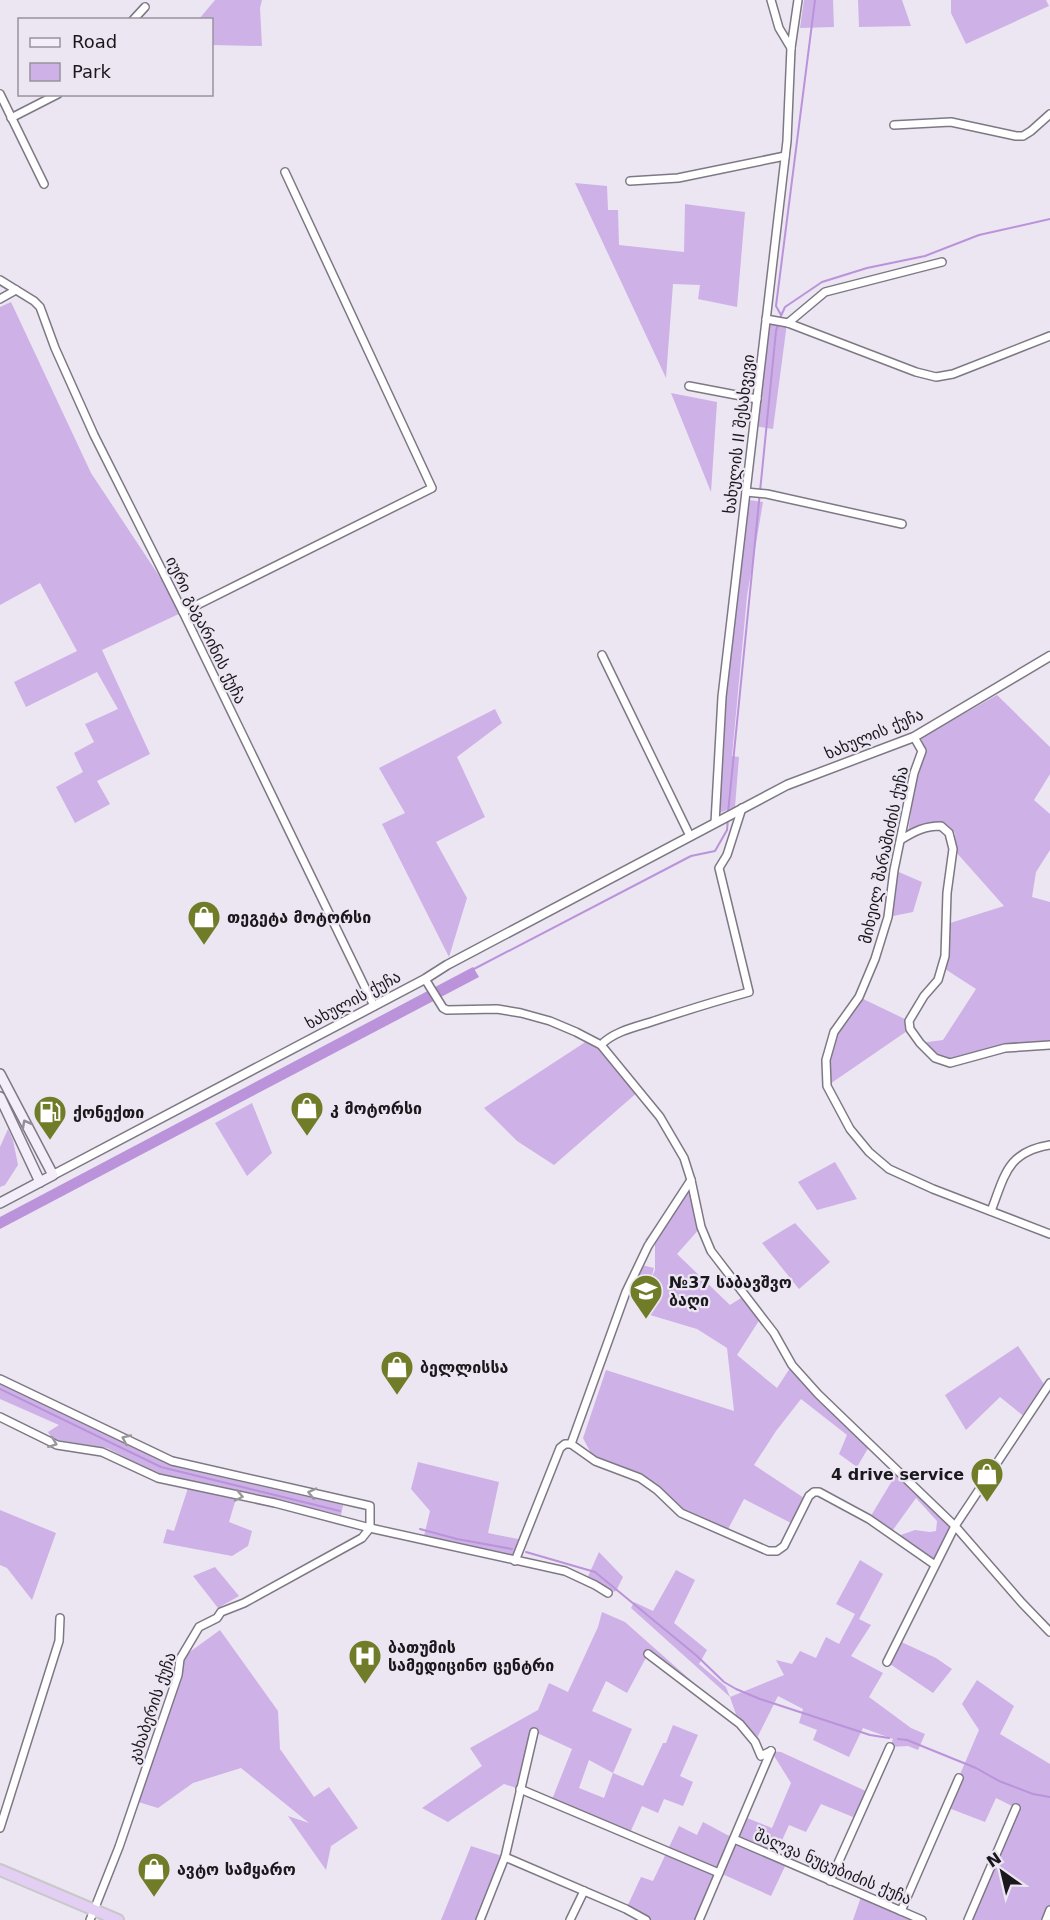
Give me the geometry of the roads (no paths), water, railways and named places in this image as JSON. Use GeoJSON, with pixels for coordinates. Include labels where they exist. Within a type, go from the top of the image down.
{"type":"FeatureCollection","features":[{"type":"Feature","properties":{"kind":"highway"},"geometry":{"type":"LineString","coordinates":[[0,1870],[92,1915],[118,1920]]}},
{"type":"Feature","properties":{"kind":"main road"},"geometry":{"type":"LineString","coordinates":[[0,1074],[53,1175]]}},
{"type":"Feature","properties":{"kind":"main road"},"geometry":{"type":"LineString","coordinates":[[0,1097],[40,1182]]}},
{"type":"Feature","properties":{"kind":"main road","name":"ხახულის ქუჩა"},"geometry":{"type":"LineString","coordinates":[[0,1203],[53,1175]]}},
{"type":"Feature","properties":{"kind":"street"},"geometry":{"type":"LineString","coordinates":[[771,0],[779,28],[791,48]]}},
{"type":"Feature","properties":{"kind":"street","name":"ხახულის II შესახვევი"},"geometry":{"type":"LineString","coordinates":[[717,822],[722,697],[785,156],[791,48],[798,0]]}},
{"type":"Feature","properties":{"kind":"street"},"geometry":{"type":"LineString","coordinates":[[135,18],[145,7]]}},
{"type":"Feature","properties":{"kind":"street"},"geometry":{"type":"LineString","coordinates":[[0,94],[44,184]]}},
{"type":"Feature","properties":{"kind":"street"},"geometry":{"type":"LineString","coordinates":[[11,118],[54,96]]}},
{"type":"Feature","properties":{"kind":"street"},"geometry":{"type":"LineString","coordinates":[[894,125],[951,122],[1023,136],[1050,114]]}},
{"type":"Feature","properties":{"kind":"street"},"geometry":{"type":"LineString","coordinates":[[630,181],[678,177],[785,156]]}},
{"type":"Feature","properties":{"kind":"street"},"geometry":{"type":"LineString","coordinates":[[183,612],[432,488],[285,172]]}},
{"type":"Feature","properties":{"kind":"street"},"geometry":{"type":"LineString","coordinates":[[787,323],[825,292],[942,262]]}},
{"type":"Feature","properties":{"kind":"street","name":"იური გაგარინის ქუჩა"},"geometry":{"type":"LineString","coordinates":[[0,280],[40,307],[55,348],[94,435],[183,612],[374,1006]]}},
{"type":"Feature","properties":{"kind":"street"},"geometry":{"type":"LineString","coordinates":[[0,298],[16,290]]}},
{"type":"Feature","properties":{"kind":"street"},"geometry":{"type":"LineString","coordinates":[[766,319],[787,323],[916,372],[936,377],[953,374],[1050,336]]}},
{"type":"Feature","properties":{"kind":"street"},"geometry":{"type":"LineString","coordinates":[[689,386],[757,399]]}},
{"type":"Feature","properties":{"kind":"street"},"geometry":{"type":"LineString","coordinates":[[746,492],[767,494],[902,524]]}},
{"type":"Feature","properties":{"kind":"street"},"geometry":{"type":"LineString","coordinates":[[602,655],[690,836]]}},
{"type":"Feature","properties":{"kind":"street","name":"ხახულის ქუჩა"},"geometry":{"type":"LineString","coordinates":[[53,1175],[787,785],[914,737],[1050,656]]}},
{"type":"Feature","properties":{"kind":"street","name":"მიხეილ შარაშიძის ქუჩა"},"geometry":{"type":"LineString","coordinates":[[914,737],[922,751],[914,773],[894,870],[888,917],[859,998],[834,1032],[826,1060],[827,1086],[850,1129],[869,1152],[889,1169],[933,1189],[1050,1234]]}},
{"type":"Feature","properties":{"kind":"street"},"geometry":{"type":"LineString","coordinates":[[601,1045],[606,1040],[629,1029],[693,1007],[749,992],[719,868],[727,855],[739,810]]}},
{"type":"Feature","properties":{"kind":"street"},"geometry":{"type":"LineString","coordinates":[[902,839],[923,828],[941,826],[949,833],[953,849],[947,893],[945,956],[938,980],[924,996],[909,1021],[910,1029],[920,1043],[935,1058],[950,1063],[1005,1048],[1050,1045]]}},
{"type":"Feature","properties":{"kind":"street"},"geometry":{"type":"LineString","coordinates":[[425,979],[440,1004],[447,1010],[497,1009],[521,1013],[568,1028],[601,1045],[660,1117],[684,1158],[701,1227],[711,1251],[774,1333],[792,1365],[818,1394],[955,1526],[1050,1632]]}},
{"type":"Feature","properties":{"kind":"street"},"geometry":{"type":"LineString","coordinates":[[991,1211],[1005,1174],[1016,1158],[1030,1149],[1050,1145]]}},
{"type":"Feature","properties":{"kind":"street"},"geometry":{"type":"LineString","coordinates":[[571,1443],[626,1292],[648,1246],[691,1180]]}},
{"type":"Feature","properties":{"kind":"street"},"geometry":{"type":"LineString","coordinates":[[0,1378],[172,1461],[369,1506],[370,1528]]}},
{"type":"Feature","properties":{"kind":"street"},"geometry":{"type":"LineString","coordinates":[[887,1662],[955,1526],[1050,1383]]}},
{"type":"Feature","properties":{"kind":"street"},"geometry":{"type":"LineString","coordinates":[[0,1417],[57,1445],[102,1452],[158,1478],[565,1571],[608,1593]]}},
{"type":"Feature","properties":{"kind":"street"},"geometry":{"type":"LineString","coordinates":[[515,1561],[560,1448],[571,1443],[595,1461],[640,1478],[657,1490],[681,1513],[768,1551],[777,1551],[784,1546],[809,1496],[814,1492],[819,1492],[868,1519],[935,1565]]}},
{"type":"Feature","properties":{"kind":"street","name":"კახაბერის ქუჩა"},"geometry":{"type":"LineString","coordinates":[[92,1915],[119,1847],[178,1675],[180,1659],[200,1627],[217,1618],[221,1612],[244,1603],[362,1538],[370,1528]]}},
{"type":"Feature","properties":{"kind":"street"},"geometry":{"type":"LineString","coordinates":[[0,1828],[59,1641],[60,1618]]}},
{"type":"Feature","properties":{"kind":"street","name":"შალვა ნუცუბიძის ქუჩა"},"geometry":{"type":"LineString","coordinates":[[648,1654],[740,1724],[755,1742],[761,1756],[771,1751],[699,1920]]}},
{"type":"Feature","properties":{"kind":"street"},"geometry":{"type":"LineString","coordinates":[[480,1920],[505,1857],[534,1731]]}},
{"type":"Feature","properties":{"kind":"street"},"geometry":{"type":"LineString","coordinates":[[830,1881],[890,1747]]}},
{"type":"Feature","properties":{"kind":"street"},"geometry":{"type":"LineString","coordinates":[[901,1911],[959,1778]]}},
{"type":"Feature","properties":{"kind":"street"},"geometry":{"type":"LineString","coordinates":[[520,1790],[720,1873]]}},
{"type":"Feature","properties":{"kind":"street"},"geometry":{"type":"LineString","coordinates":[[968,1920],[1016,1808]]}},
{"type":"Feature","properties":{"kind":"street","name":"შალვა ნუცუბიძის ქუჩა"},"geometry":{"type":"LineString","coordinates":[[734,1839],[922,1920]]}},
{"type":"Feature","properties":{"kind":"street"},"geometry":{"type":"LineString","coordinates":[[505,1857],[626,1909],[646,1920]]}},
{"type":"Feature","properties":{"kind":"street"},"geometry":{"type":"LineString","coordinates":[[570,1920],[584,1891]]}},
{"type":"Feature","properties":{"kind":"street"},"geometry":{"type":"LineString","coordinates":[[1046,1920],[1050,1910]]}},
{"type":"Feature","properties":{"kind":"waterway"},"geometry":{"type":"LineString","coordinates":[[781,315],[776,306],[815,0]]}},
{"type":"Feature","properties":{"kind":"waterway"},"geometry":{"type":"LineString","coordinates":[[780,318],[785,307],[822,282],[867,268],[925,256],[979,235],[1050,219]]}},
{"type":"Feature","properties":{"kind":"waterway"},"geometry":{"type":"LineString","coordinates":[[728,813],[778,324]]}},
{"type":"Feature","properties":{"kind":"waterway"},"geometry":{"type":"LineString","coordinates":[[472,970],[691,856],[715,851],[727,830],[728,819]]}},
{"type":"Feature","properties":{"kind":"waterway"},"geometry":{"type":"LineString","coordinates":[[0,1389],[161,1467],[340,1511]]}},
{"type":"Feature","properties":{"kind":"waterway"},"geometry":{"type":"LineString","coordinates":[[420,1529],[457,1539],[512,1549]]}},
{"type":"Feature","properties":{"kind":"waterway"},"geometry":{"type":"LineString","coordinates":[[526,1552],[595,1572],[697,1656],[724,1682],[736,1689],[870,1735],[889,1738]]}},
{"type":"Feature","properties":{"kind":"waterway"},"geometry":{"type":"LineString","coordinates":[[898,1739],[907,1740],[976,1768],[999,1781],[1033,1794],[1050,1797]]}},
{"type":"Feature","properties":{"kind":"place","name":"თეგეტა მოტორსი"},"geometry":{"type":"Point","coordinates":[204,946]}},
{"type":"Feature","properties":{"kind":"place","name":"კ მოტორსი"},"geometry":{"type":"Point","coordinates":[307,1137]}},
{"type":"Feature","properties":{"kind":"place","name":"ქონექთი"},"geometry":{"type":"Point","coordinates":[50,1141]}},
{"type":"Feature","properties":{"kind":"place","name":"№37 საბავშვო ბაღი"},"geometry":{"type":"Point","coordinates":[646,1320]}},
{"type":"Feature","properties":{"kind":"place","name":"ბელლისსა"},"geometry":{"type":"Point","coordinates":[397,1396]}},
{"type":"Feature","properties":{"kind":"place","name":"4 drive service"},"geometry":{"type":"Point","coordinates":[987,1503]}},
{"type":"Feature","properties":{"kind":"place","name":"ბათუმის სამედიცინო ცენტრი"},"geometry":{"type":"Point","coordinates":[365,1685]}},
{"type":"Feature","properties":{"kind":"place","name":"ავტო სამყარო"},"geometry":{"type":"Point","coordinates":[154,1898]}}]}
